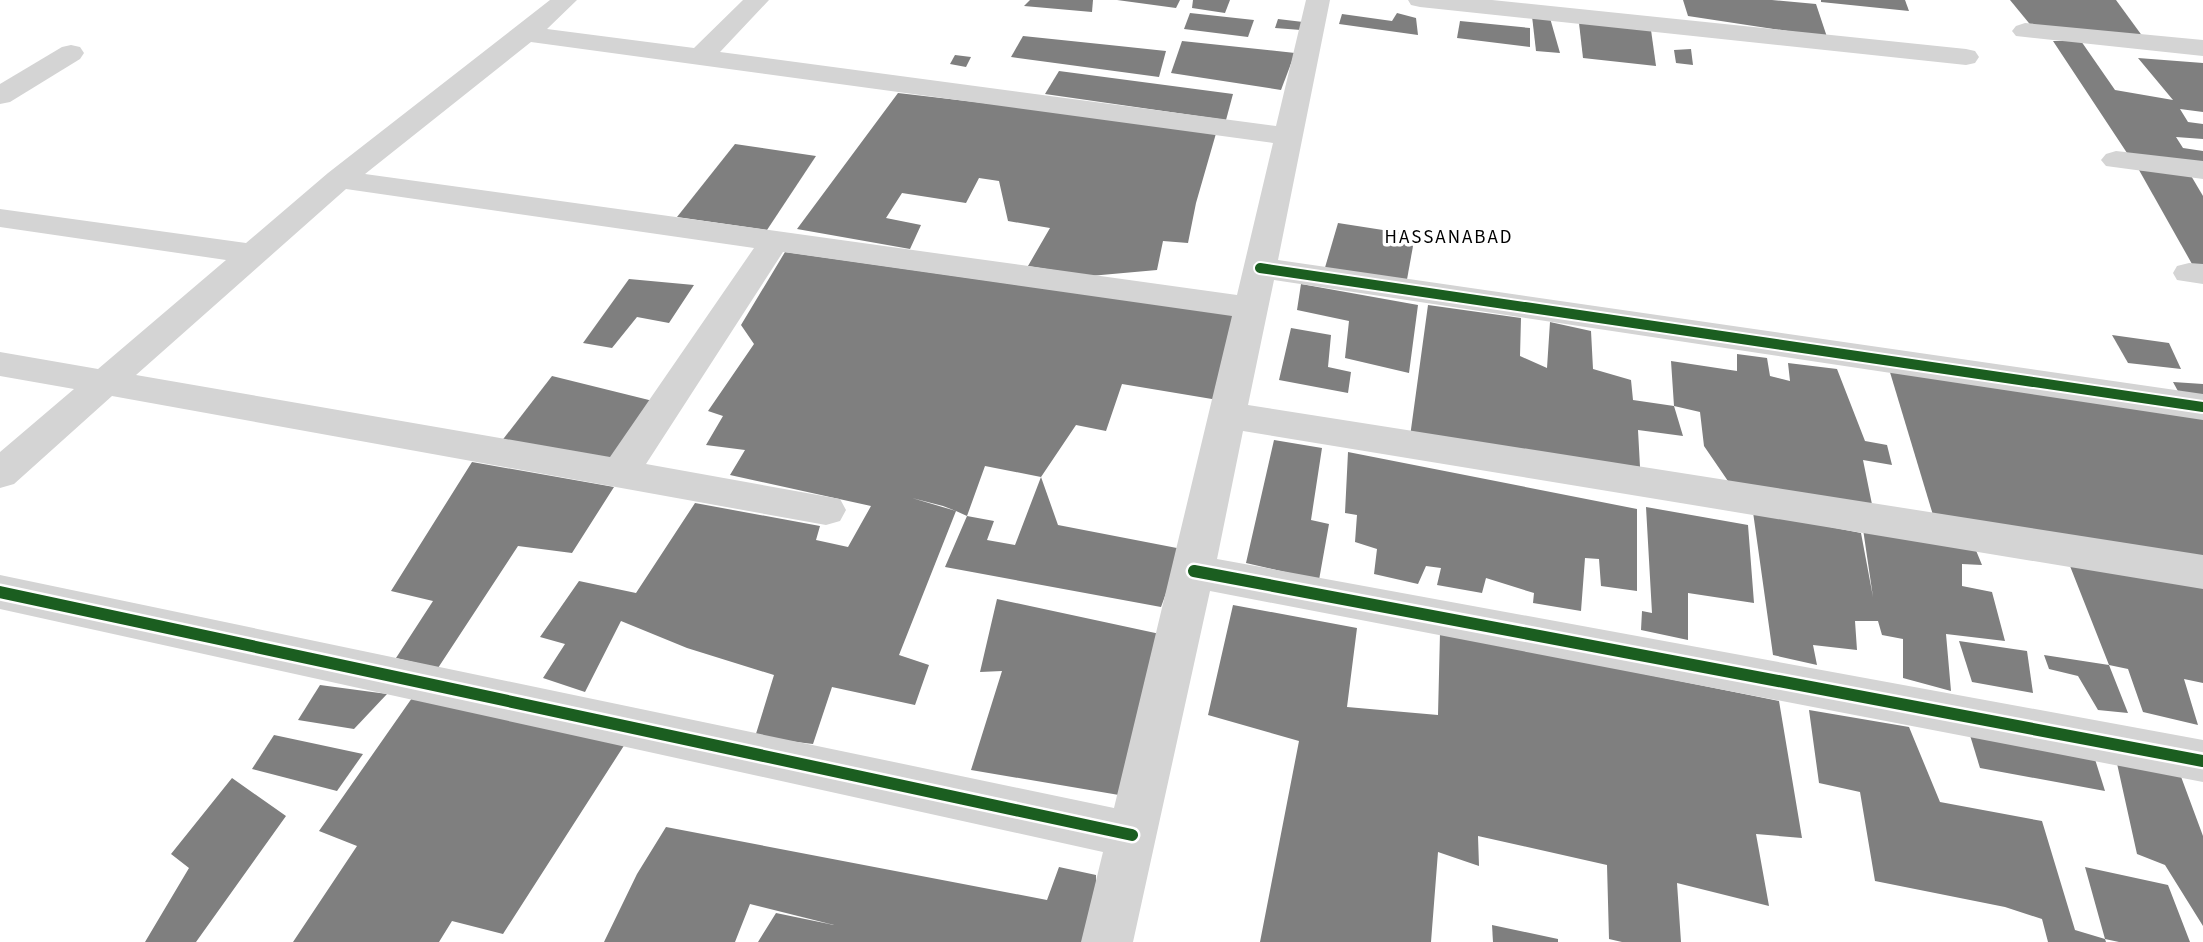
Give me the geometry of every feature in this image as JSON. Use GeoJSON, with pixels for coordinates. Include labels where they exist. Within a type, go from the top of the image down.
{"type":"FeatureCollection","features":[{"type":"Feature","properties":{"kind":"street"},"geometry":{"type":"LineString","coordinates":[[0,474],[338,179],[526,34],[565,0]]}},
{"type":"Feature","properties":{"kind":"street"},"geometry":{"type":"LineString","coordinates":[[700,57],[757,0]]}},
{"type":"Feature","properties":{"kind":"street"},"geometry":{"type":"LineString","coordinates":[[1107,942],[1194,571],[1318,0]]}},
{"type":"Feature","properties":{"kind":"street"},"geometry":{"type":"LineString","coordinates":[[1420,0],[1966,57]]}},
{"type":"Feature","properties":{"kind":"street"},"geometry":{"type":"LineString","coordinates":[[2025,31],[2203,48]]}},
{"type":"Feature","properties":{"kind":"street"},"geometry":{"type":"LineString","coordinates":[[526,34],[1288,136]]}},
{"type":"Feature","properties":{"kind":"street"},"geometry":{"type":"LineString","coordinates":[[0,96],[71,52]]}},
{"type":"Feature","properties":{"kind":"street"},"geometry":{"type":"LineString","coordinates":[[2116,160],[2203,170]]}},
{"type":"Feature","properties":{"kind":"street"},"geometry":{"type":"LineString","coordinates":[[338,179],[1251,308]]}},
{"type":"Feature","properties":{"kind":"street"},"geometry":{"type":"LineString","coordinates":[[0,218],[253,254]]}},
{"type":"Feature","properties":{"kind":"street"},"geometry":{"type":"LineString","coordinates":[[620,473],[775,240]]}},
{"type":"Feature","properties":{"kind":"street"},"geometry":{"type":"LineString","coordinates":[[1260,268],[2203,407]]}},
{"type":"Feature","properties":{"kind":"street"},"geometry":{"type":"LineString","coordinates":[[0,364],[826,510]]}},
{"type":"Feature","properties":{"kind":"street"},"geometry":{"type":"LineString","coordinates":[[1228,415],[2203,572]]}},
{"type":"Feature","properties":{"kind":"street"},"geometry":{"type":"LineString","coordinates":[[1194,571],[2203,761]]}},
{"type":"Feature","properties":{"kind":"street"},"geometry":{"type":"LineString","coordinates":[[0,593],[1132,835]]}},
{"type":"Feature","properties":{"kind":"building"},"geometry":{"type":"Polygon","coordinates":[[[1030,0],[1093,0],[1092,12],[1024,6],[1030,0]]]}},
{"type":"Feature","properties":{"kind":"building"},"geometry":{"type":"Polygon","coordinates":[[[1117,0],[1180,0],[1176,8],[1117,0]]]}},
{"type":"Feature","properties":{"kind":"building"},"geometry":{"type":"Polygon","coordinates":[[[1193,0],[1230,0],[1225,13],[1192,8],[1193,0]]]}},
{"type":"Feature","properties":{"kind":"building"},"geometry":{"type":"Polygon","coordinates":[[[1683,0],[1772,0],[1816,4],[1827,37],[1688,16],[1683,0]]]}},
{"type":"Feature","properties":{"kind":"building"},"geometry":{"type":"Polygon","coordinates":[[[1905,0],[1909,11],[1821,2],[1905,0]]]}},
{"type":"Feature","properties":{"kind":"building"},"geometry":{"type":"Polygon","coordinates":[[[2010,0],[2116,0],[2143,37],[2033,28],[2010,0]]]}},
{"type":"Feature","properties":{"kind":"building"},"geometry":{"type":"Polygon","coordinates":[[[1190,13],[1254,20],[1248,37],[1184,29],[1190,13]]]}},
{"type":"Feature","properties":{"kind":"building"},"geometry":{"type":"Polygon","coordinates":[[[1397,13],[1416,18],[1418,35],[1339,24],[1342,14],[1392,21],[1397,13]]]}},
{"type":"Feature","properties":{"kind":"building"},"geometry":{"type":"Polygon","coordinates":[[[1532,16],[1550,18],[1560,53],[1536,51],[1532,16]]]}},
{"type":"Feature","properties":{"kind":"building"},"geometry":{"type":"Polygon","coordinates":[[[1278,19],[1303,22],[1301,30],[1275,28],[1278,19]]]}},
{"type":"Feature","properties":{"kind":"building"},"geometry":{"type":"Polygon","coordinates":[[[1460,21],[1530,28],[1530,47],[1457,38],[1460,21]]]}},
{"type":"Feature","properties":{"kind":"building"},"geometry":{"type":"Polygon","coordinates":[[[1579,23],[1651,30],[1656,66],[1583,58],[1579,23]]]}},
{"type":"Feature","properties":{"kind":"building"},"geometry":{"type":"Polygon","coordinates":[[[1023,36],[1166,51],[1159,77],[1011,57],[1023,36]]]}},
{"type":"Feature","properties":{"kind":"building"},"geometry":{"type":"Polygon","coordinates":[[[1182,41],[1295,53],[1281,90],[1171,73],[1182,41]]]}},
{"type":"Feature","properties":{"kind":"building"},"geometry":{"type":"Polygon","coordinates":[[[2053,41],[2081,41],[2115,90],[2173,100],[2138,58],[2203,63],[2203,112],[2180,109],[2188,122],[2203,124],[2203,139],[2176,137],[2183,148],[2203,151],[2203,165],[2129,156],[2053,41]]]}},
{"type":"Feature","properties":{"kind":"building"},"geometry":{"type":"Polygon","coordinates":[[[1691,49],[1693,65],[1676,63],[1674,50],[1691,49]]]}},
{"type":"Feature","properties":{"kind":"building"},"geometry":{"type":"Polygon","coordinates":[[[955,55],[971,57],[966,67],[950,64],[955,55]]]}},
{"type":"Feature","properties":{"kind":"building"},"geometry":{"type":"Polygon","coordinates":[[[1059,71],[1233,94],[1226,120],[1045,94],[1059,71]]]}},
{"type":"Feature","properties":{"kind":"building"},"geometry":{"type":"Polygon","coordinates":[[[898,93],[1217,130],[1196,203],[1188,243],[1163,241],[1157,270],[1090,276],[1028,266],[1050,228],[1008,221],[999,181],[979,178],[966,203],[902,193],[886,218],[921,225],[910,249],[797,229],[898,93]]]}},
{"type":"Feature","properties":{"kind":"building"},"geometry":{"type":"Polygon","coordinates":[[[735,144],[816,156],[767,230],[677,217],[735,144]]]}},
{"type":"Feature","properties":{"kind":"building"},"geometry":{"type":"Polygon","coordinates":[[[2139,170],[2190,174],[2203,196],[2203,265],[2192,264],[2139,170]]]}},
{"type":"Feature","properties":{"kind":"building"},"geometry":{"type":"Polygon","coordinates":[[[1338,223],[1415,235],[1406,285],[1324,271],[1338,223]]]}},
{"type":"Feature","properties":{"kind":"building"},"geometry":{"type":"Polygon","coordinates":[[[785,252],[1249,317],[1218,400],[1122,384],[1106,431],[1076,425],[1041,477],[985,466],[967,516],[956,511],[899,655],[929,665],[915,705],[832,687],[813,744],[755,737],[774,675],[687,648],[621,621],[585,692],[543,678],[565,644],[540,637],[579,581],[636,593],[695,503],[820,526],[816,540],[848,547],[871,506],[730,475],[745,450],[706,445],[723,416],[708,411],[754,344],[741,325],[785,252]]]}},
{"type":"Feature","properties":{"kind":"building"},"geometry":{"type":"Polygon","coordinates":[[[629,279],[694,285],[669,323],[637,317],[612,348],[583,343],[629,279]]]}},
{"type":"Feature","properties":{"kind":"building"},"geometry":{"type":"Polygon","coordinates":[[[1301,284],[1418,305],[1409,373],[1345,358],[1349,321],[1297,310],[1301,284]]]}},
{"type":"Feature","properties":{"kind":"building"},"geometry":{"type":"Polygon","coordinates":[[[1428,305],[1521,318],[1520,356],[1547,368],[1550,322],[1591,331],[1593,369],[1631,380],[1633,400],[1674,406],[1683,436],[1638,430],[1640,467],[1409,444],[1428,305]]]}},
{"type":"Feature","properties":{"kind":"building"},"geometry":{"type":"Polygon","coordinates":[[[1291,328],[1331,335],[1328,367],[1351,372],[1348,393],[1279,380],[1291,328]]]}},
{"type":"Feature","properties":{"kind":"building"},"geometry":{"type":"Polygon","coordinates":[[[2112,335],[2169,343],[2181,369],[2128,363],[2112,335]]]}},
{"type":"Feature","properties":{"kind":"building"},"geometry":{"type":"Polygon","coordinates":[[[1737,354],[1767,358],[1770,376],[1790,381],[1788,363],[1837,369],[1865,441],[1887,445],[1892,465],[1863,460],[1875,519],[1730,484],[1704,446],[1700,412],[1674,406],[1671,361],[1737,371],[1737,354]]]}},
{"type":"Feature","properties":{"kind":"building"},"geometry":{"type":"Polygon","coordinates":[[[1889,369],[2203,419],[2203,559],[1933,515],[1889,369]]]}},
{"type":"Feature","properties":{"kind":"building"},"geometry":{"type":"Polygon","coordinates":[[[552,376],[653,401],[629,459],[494,451],[552,376]]]}},
{"type":"Feature","properties":{"kind":"building"},"geometry":{"type":"Polygon","coordinates":[[[2173,382],[2203,384],[2203,397],[2179,393],[2173,382]]]}},
{"type":"Feature","properties":{"kind":"building"},"geometry":{"type":"Polygon","coordinates":[[[1274,440],[1322,448],[1311,520],[1329,524],[1319,580],[1246,563],[1274,440]]]}},
{"type":"Feature","properties":{"kind":"building"},"geometry":{"type":"Polygon","coordinates":[[[1348,452],[1637,509],[1637,591],[1601,586],[1599,559],[1585,558],[1581,611],[1533,603],[1534,593],[1486,578],[1482,593],[1437,585],[1441,568],[1426,566],[1418,584],[1374,574],[1377,549],[1355,542],[1357,515],[1345,513],[1348,452]]]}},
{"type":"Feature","properties":{"kind":"building"},"geometry":{"type":"Polygon","coordinates":[[[472,462],[614,487],[572,553],[518,546],[438,668],[396,658],[433,601],[391,591],[472,462]]]}},
{"type":"Feature","properties":{"kind":"building"},"geometry":{"type":"Polygon","coordinates":[[[1041,477],[1058,525],[1182,549],[1161,607],[945,567],[967,516],[994,521],[987,540],[1015,545],[1041,477]]]}},
{"type":"Feature","properties":{"kind":"building"},"geometry":{"type":"Polygon","coordinates":[[[1646,507],[1748,525],[1754,603],[1688,593],[1688,640],[1641,630],[1642,611],[1652,613],[1646,507]]]}},
{"type":"Feature","properties":{"kind":"building"},"geometry":{"type":"Polygon","coordinates":[[[1753,512],[1861,533],[1873,597],[1863,529],[1975,548],[1982,565],[1962,564],[1962,586],[1992,592],[2005,641],[1946,634],[1951,691],[1903,678],[1903,639],[1882,635],[1878,621],[1855,621],[1857,650],[1813,645],[1817,665],[1773,655],[1753,512]]]}},
{"type":"Feature","properties":{"kind":"building"},"geometry":{"type":"Polygon","coordinates":[[[2068,561],[2203,586],[2203,683],[2184,679],[2198,725],[2143,712],[2128,669],[2109,665],[2068,561]]]}},
{"type":"Feature","properties":{"kind":"building"},"geometry":{"type":"Polygon","coordinates":[[[997,599],[1160,634],[1119,795],[971,770],[1002,671],[980,672],[997,599]]]}},
{"type":"Feature","properties":{"kind":"building"},"geometry":{"type":"Polygon","coordinates":[[[1233,605],[1357,628],[1347,707],[1438,715],[1440,633],[1779,701],[1802,838],[1756,834],[1769,906],[1677,883],[1681,942],[1622,942],[1609,939],[1607,865],[1478,836],[1479,866],[1438,852],[1431,942],[1260,942],[1299,741],[1208,715],[1233,605]]]}},
{"type":"Feature","properties":{"kind":"building"},"geometry":{"type":"Polygon","coordinates":[[[1959,641],[2027,651],[2033,693],[1972,682],[1959,641]]]}},
{"type":"Feature","properties":{"kind":"building"},"geometry":{"type":"Polygon","coordinates":[[[2044,655],[2109,665],[2128,713],[2098,710],[2078,676],[2049,669],[2044,655]]]}},
{"type":"Feature","properties":{"kind":"building"},"geometry":{"type":"Polygon","coordinates":[[[320,685],[387,694],[354,729],[298,720],[320,685]]]}},
{"type":"Feature","properties":{"kind":"building"},"geometry":{"type":"Polygon","coordinates":[[[412,698],[625,744],[503,934],[452,921],[439,942],[293,942],[357,846],[319,831],[412,698]]]}},
{"type":"Feature","properties":{"kind":"building"},"geometry":{"type":"Polygon","coordinates":[[[1809,710],[1909,727],[1940,802],[2042,821],[2075,930],[2105,939],[2106,942],[2048,942],[2042,919],[2005,907],[1875,881],[1860,792],[1819,783],[1809,710]]]}},
{"type":"Feature","properties":{"kind":"building"},"geometry":{"type":"Polygon","coordinates":[[[1969,732],[2094,756],[2105,791],[1980,768],[1969,732]]]}},
{"type":"Feature","properties":{"kind":"building"},"geometry":{"type":"Polygon","coordinates":[[[274,735],[363,754],[337,791],[252,769],[274,735]]]}},
{"type":"Feature","properties":{"kind":"building"},"geometry":{"type":"Polygon","coordinates":[[[2173,755],[2203,836],[2203,926],[2165,865],[2137,854],[2116,759],[2173,755]]]}},
{"type":"Feature","properties":{"kind":"building"},"geometry":{"type":"Polygon","coordinates":[[[232,778],[286,816],[196,942],[145,942],[189,868],[171,854],[232,778]]]}},
{"type":"Feature","properties":{"kind":"building"},"geometry":{"type":"Polygon","coordinates":[[[666,827],[1047,900],[1059,867],[1096,875],[1096,942],[758,942],[776,913],[834,925],[750,904],[735,942],[604,942],[637,874],[666,827]]]}},
{"type":"Feature","properties":{"kind":"building"},"geometry":{"type":"Polygon","coordinates":[[[2085,867],[2168,885],[2190,942],[2119,942],[2105,939],[2085,867]]]}},
{"type":"Feature","properties":{"kind":"building"},"geometry":{"type":"Polygon","coordinates":[[[1492,925],[1558,939],[1558,942],[1493,942],[1492,925]]]}},
{"type":"Feature","properties":{"kind":"cycle path"},"geometry":{"type":"LineString","coordinates":[[1260,268],[2203,407]]}},
{"type":"Feature","properties":{"kind":"cycle path"},"geometry":{"type":"LineString","coordinates":[[1194,571],[2203,761]]}},
{"type":"Feature","properties":{"kind":"cycle path"},"geometry":{"type":"LineString","coordinates":[[0,592],[1132,835]]}},
{"type":"Feature","properties":{"kind":"district","name":"HASSANABAD"},"geometry":{"type":"Point","coordinates":[1449,236]}}]}
